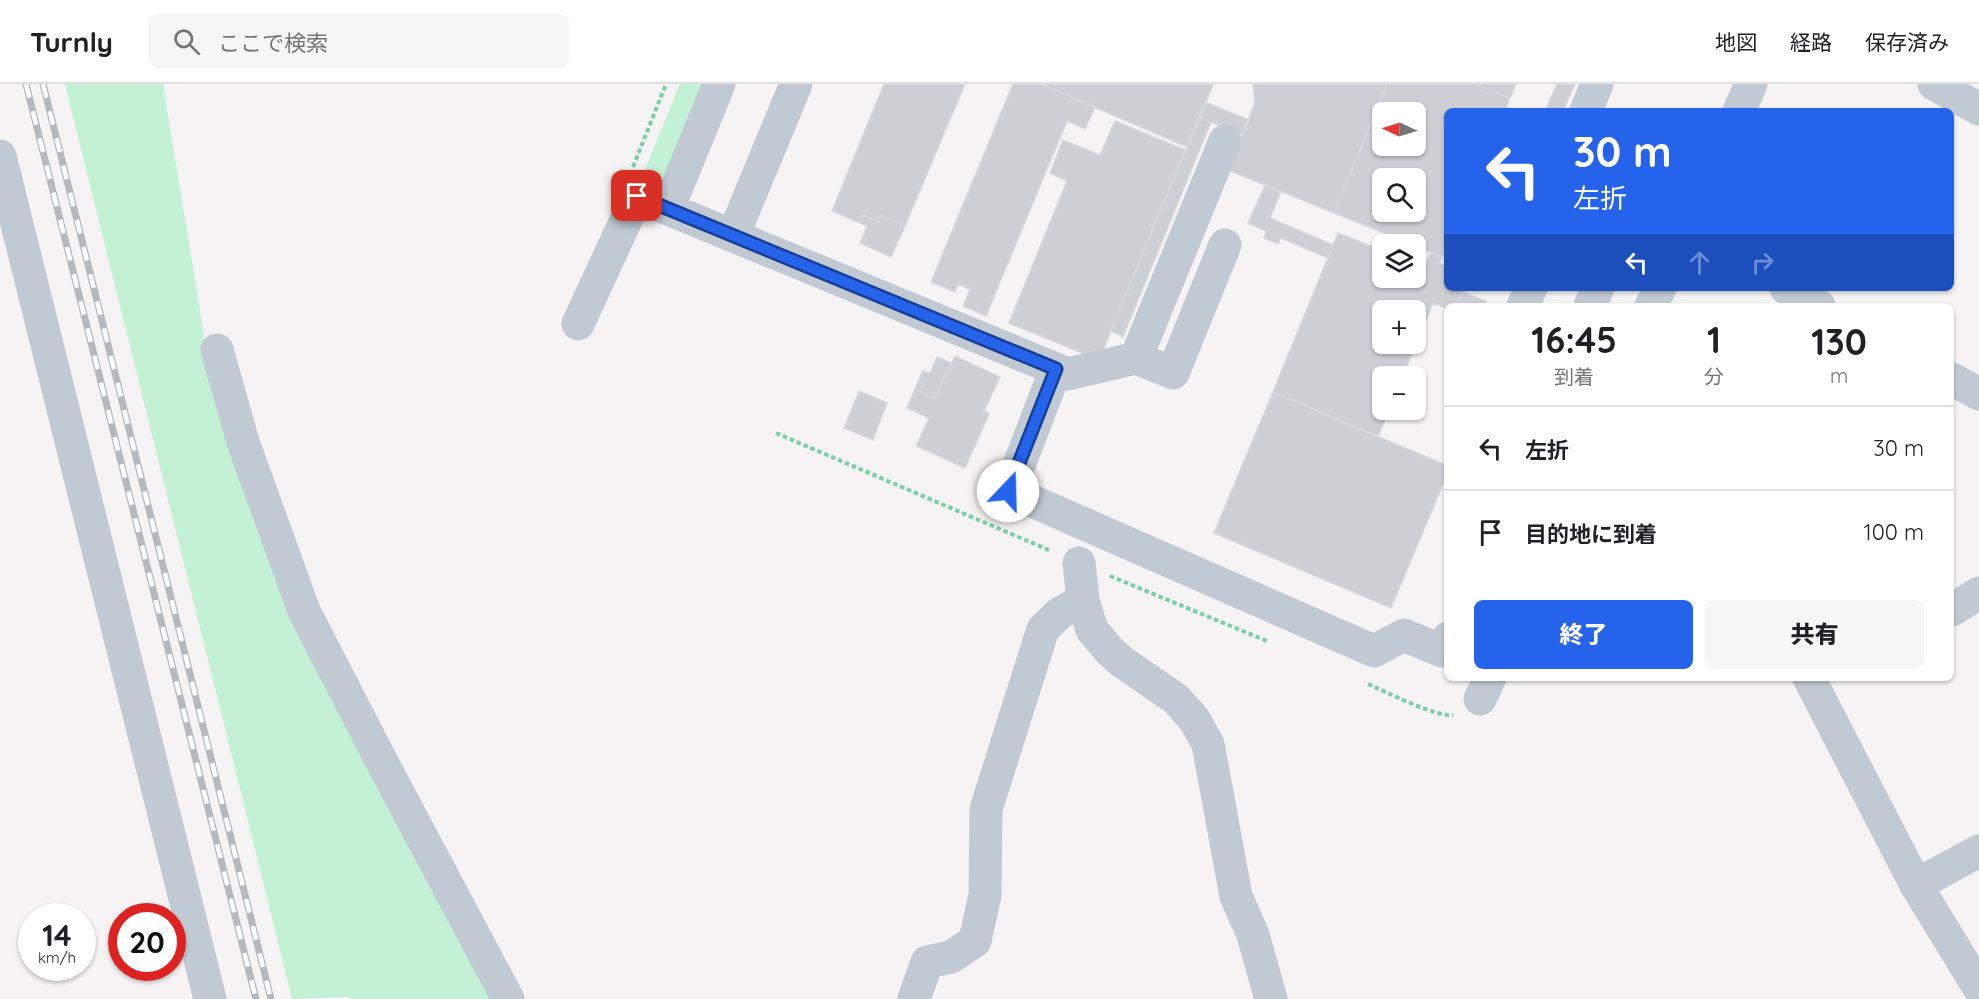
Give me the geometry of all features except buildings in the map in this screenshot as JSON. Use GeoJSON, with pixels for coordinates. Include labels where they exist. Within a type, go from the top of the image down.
{"type":"FeatureCollection","features":[{"type":"Feature","properties":{"kind":"street"},"geometry":{"type":"LineString","coordinates":[[668,209],[719,84]]}},
{"type":"Feature","properties":{"kind":"street"},"geometry":{"type":"LineString","coordinates":[[733,236],[796,84]]}},
{"type":"Feature","properties":{"kind":"street"},"geometry":{"type":"LineString","coordinates":[[1587,108],[1597,84]]}},
{"type":"Feature","properties":{"kind":"street"},"geometry":{"type":"LineString","coordinates":[[1740,108],[1751,84]]}},
{"type":"Feature","properties":{"kind":"street"},"geometry":{"type":"LineString","coordinates":[[1934,84],[1979,109]]}},
{"type":"Feature","properties":{"kind":"street"},"geometry":{"type":"LineString","coordinates":[[1136,358],[1225,141]]}},
{"type":"Feature","properties":{"kind":"street"},"geometry":{"type":"LineString","coordinates":[[0,156],[210,999]]}},
{"type":"Feature","properties":{"kind":"street"},"geometry":{"type":"LineString","coordinates":[[578,324],[637,196],[1068,374],[1136,358],[1173,373],[1225,245]]}},
{"type":"Feature","properties":{"kind":"street"},"geometry":{"type":"LineString","coordinates":[[1792,291],[1814,303]]}},
{"type":"Feature","properties":{"kind":"street"},"geometry":{"type":"LineString","coordinates":[[217,350],[243,442],[304,610],[508,999]]}},
{"type":"Feature","properties":{"kind":"street"},"geometry":{"type":"LineString","coordinates":[[1056,369],[1008,491],[1374,651],[1404,635],[1442,651],[1444,647]]}},
{"type":"Feature","properties":{"kind":"street"},"geometry":{"type":"LineString","coordinates":[[1954,380],[1979,394]]}},
{"type":"Feature","properties":{"kind":"street"},"geometry":{"type":"LineString","coordinates":[[1079,563],[1083,600],[1092,630],[1110,651],[1176,699],[1194,719],[1208,744],[1236,896],[1253,935],[1271,999]]}},
{"type":"Feature","properties":{"kind":"street"},"geometry":{"type":"LineString","coordinates":[[914,999],[927,962],[951,957],[975,941],[985,895],[986,809],[989,798],[1043,629],[1060,613],[1083,600]]}},
{"type":"Feature","properties":{"kind":"street"},"geometry":{"type":"LineString","coordinates":[[1818,681],[1916,885],[1979,987]]}},
{"type":"Feature","properties":{"kind":"street"},"geometry":{"type":"LineString","coordinates":[[1916,885],[1979,851]]}},
{"type":"Feature","properties":{"kind":"path"},"geometry":{"type":"LineString","coordinates":[[631,170],[666,84]]}},
{"type":"Feature","properties":{"kind":"path"},"geometry":{"type":"LineString","coordinates":[[776,432],[1276,645]]}},
{"type":"Feature","properties":{"kind":"path"},"geometry":{"type":"LineString","coordinates":[[1364,682],[1447,716],[1467,712],[1485,689]]}},
{"type":"Feature","properties":{"kind":"green space"},"geometry":{"type":"Polygon","coordinates":[[[65,84],[163,84],[207,354],[235,448],[499,999],[351,999],[349,997],[292,999],[65,84]]]}},
{"type":"Feature","properties":{"kind":"green space"},"geometry":{"type":"Polygon","coordinates":[[[680,84],[703,84],[663,179],[644,172],[680,84]]]}},
{"type":"Feature","properties":{"kind":"railway"},"geometry":{"type":"LineString","coordinates":[[26,84],[256,999]]}},
{"type":"Feature","properties":{"kind":"railway"},"geometry":{"type":"LineString","coordinates":[[43,84],[271,999]]}},
{"type":"Feature","properties":{"kind":"route"},"geometry":{"type":"LineString","coordinates":[[637,196],[1056,369],[1008,491]]}}]}
